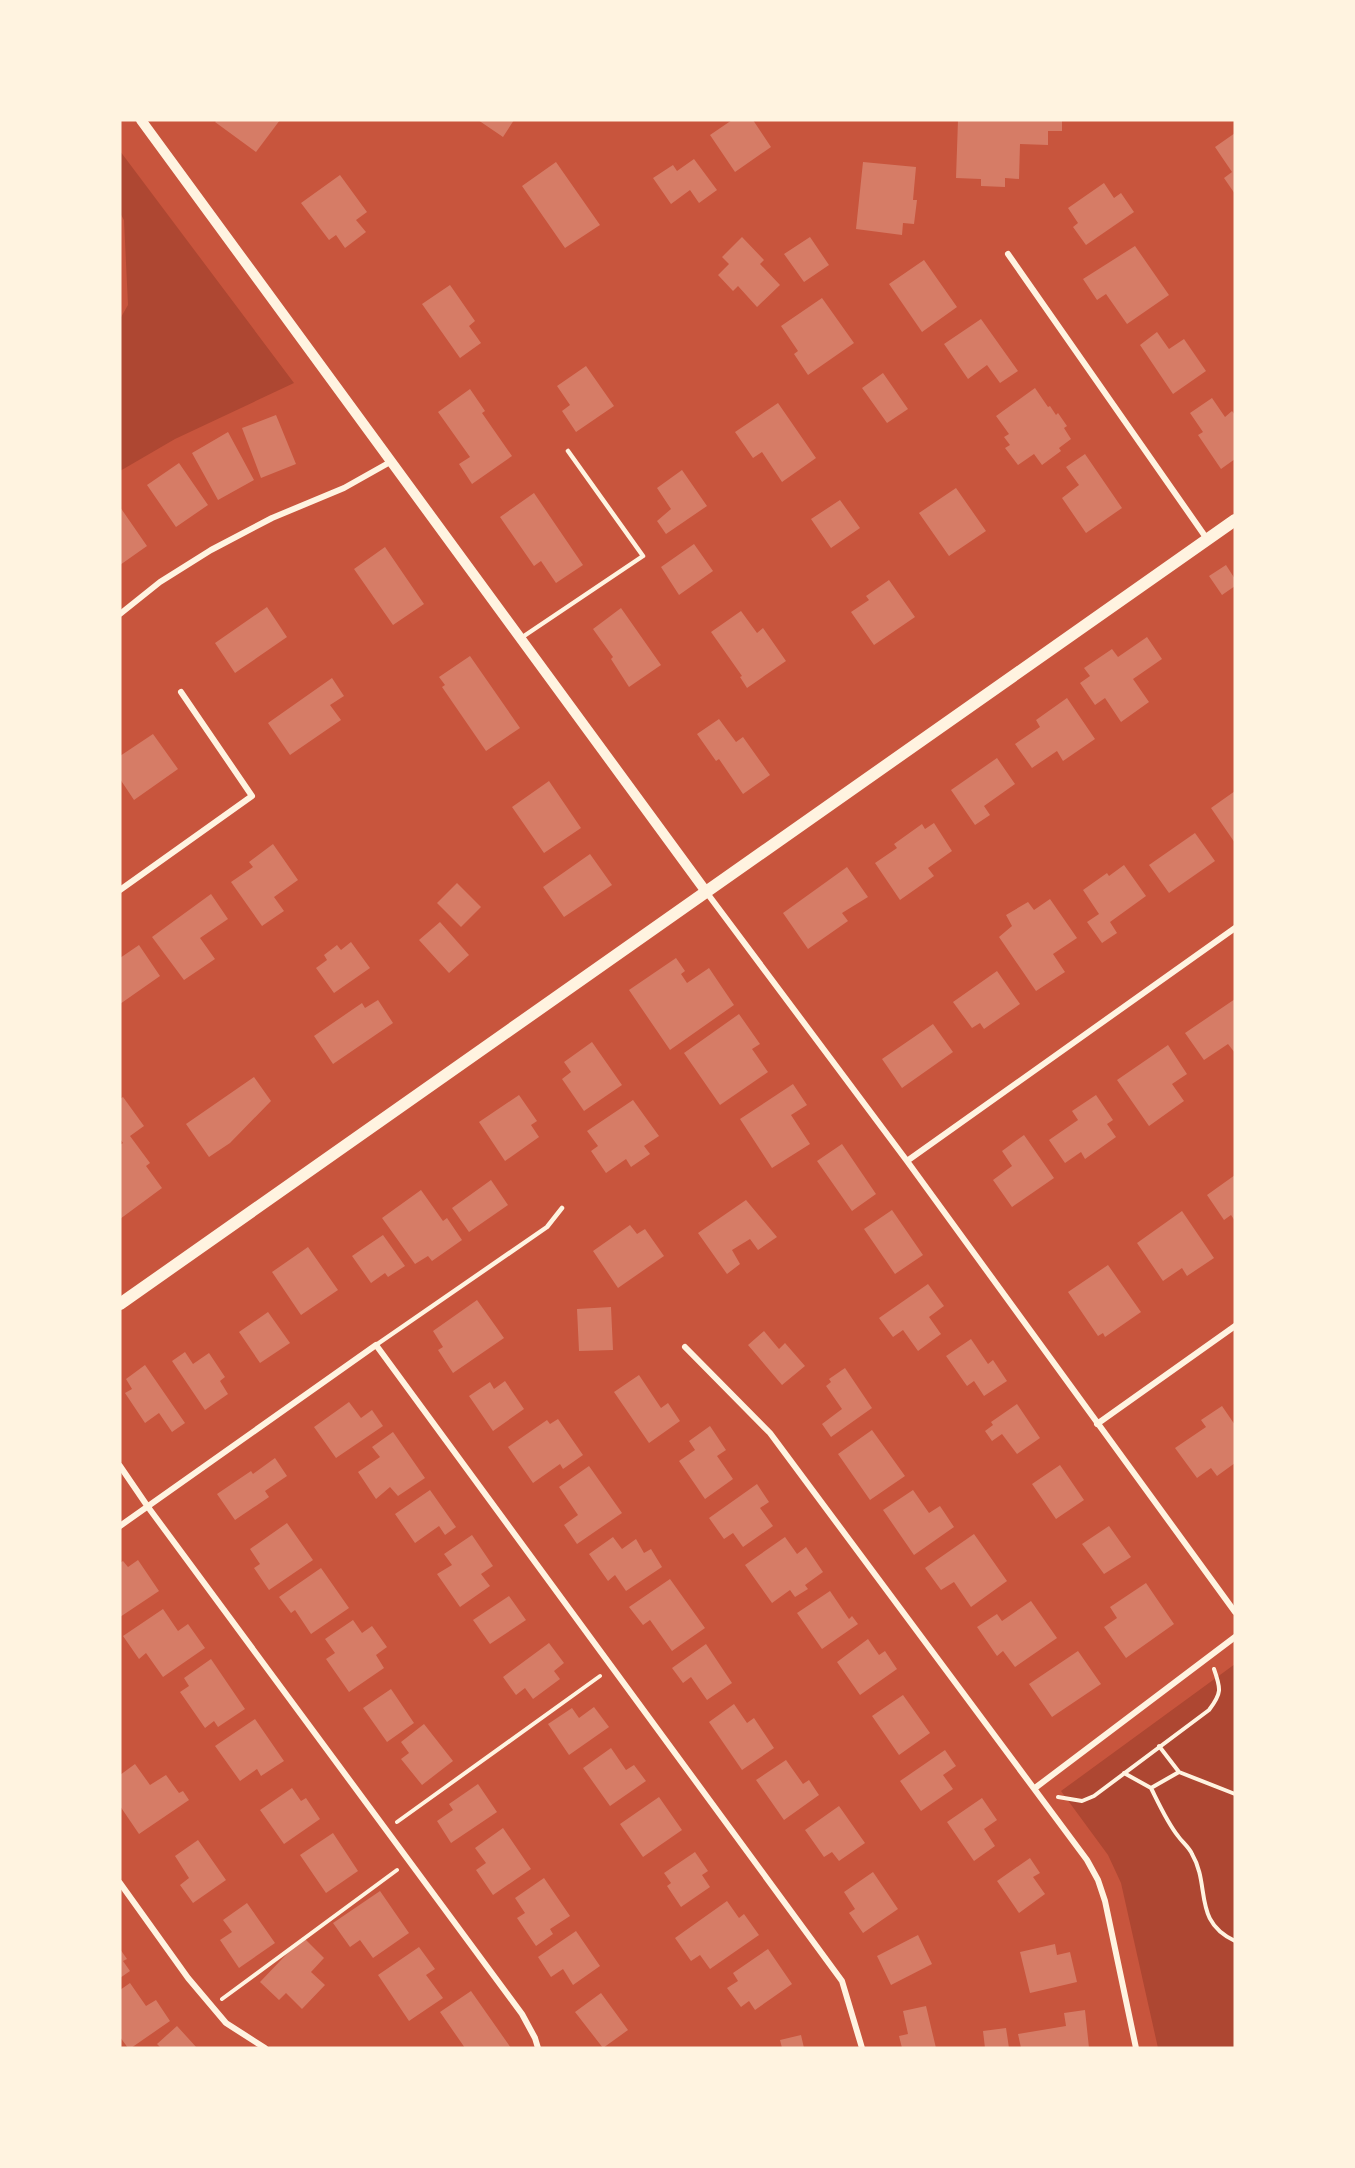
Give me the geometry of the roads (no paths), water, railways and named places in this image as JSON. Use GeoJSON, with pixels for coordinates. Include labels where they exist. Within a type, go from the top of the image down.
{"type":"FeatureCollection","features":[{"type":"Feature","properties":{"kind":"main road"},"geometry":{"type":"LineString","coordinates":[[120,1304],[1235,520]]}},
{"type":"Feature","properties":{"kind":"street"},"geometry":{"type":"LineString","coordinates":[[141,120],[907,1161],[1235,1612]]}},
{"type":"Feature","properties":{"kind":"street"},"geometry":{"type":"LineString","coordinates":[[1008,254],[1208,539]]}},
{"type":"Feature","properties":{"kind":"street"},"geometry":{"type":"LineString","coordinates":[[120,615],[160,582],[211,549],[272,518],[344,488],[392,461]]}},
{"type":"Feature","properties":{"kind":"street"},"geometry":{"type":"LineString","coordinates":[[120,890],[252,796],[181,692]]}},
{"type":"Feature","properties":{"kind":"street"},"geometry":{"type":"LineString","coordinates":[[907,1161],[1235,928]]}},
{"type":"Feature","properties":{"kind":"street"},"geometry":{"type":"LineString","coordinates":[[1097,1424],[1235,1326]]}},
{"type":"Feature","properties":{"kind":"street"},"geometry":{"type":"LineString","coordinates":[[120,1526],[376,1345],[842,1982],[861,2048]]}},
{"type":"Feature","properties":{"kind":"street"},"geometry":{"type":"LineString","coordinates":[[685,1347],[770,1433],[1087,1860],[1106,1901],[1136,2048]]}},
{"type":"Feature","properties":{"kind":"street"},"geometry":{"type":"LineString","coordinates":[[120,1466],[522,2014],[538,2048]]}},
{"type":"Feature","properties":{"kind":"street"},"geometry":{"type":"LineString","coordinates":[[1035,1788],[1235,1637]]}},
{"type":"Feature","properties":{"kind":"street"},"geometry":{"type":"LineString","coordinates":[[120,1883],[188,1978],[226,2023],[265,2048]]}},
{"type":"Feature","properties":{"kind":"lane"},"geometry":{"type":"LineString","coordinates":[[521,638],[643,556],[568,451]]}},
{"type":"Feature","properties":{"kind":"lane"},"geometry":{"type":"LineString","coordinates":[[376,1345],[547,1227],[562,1208]]}}]}
